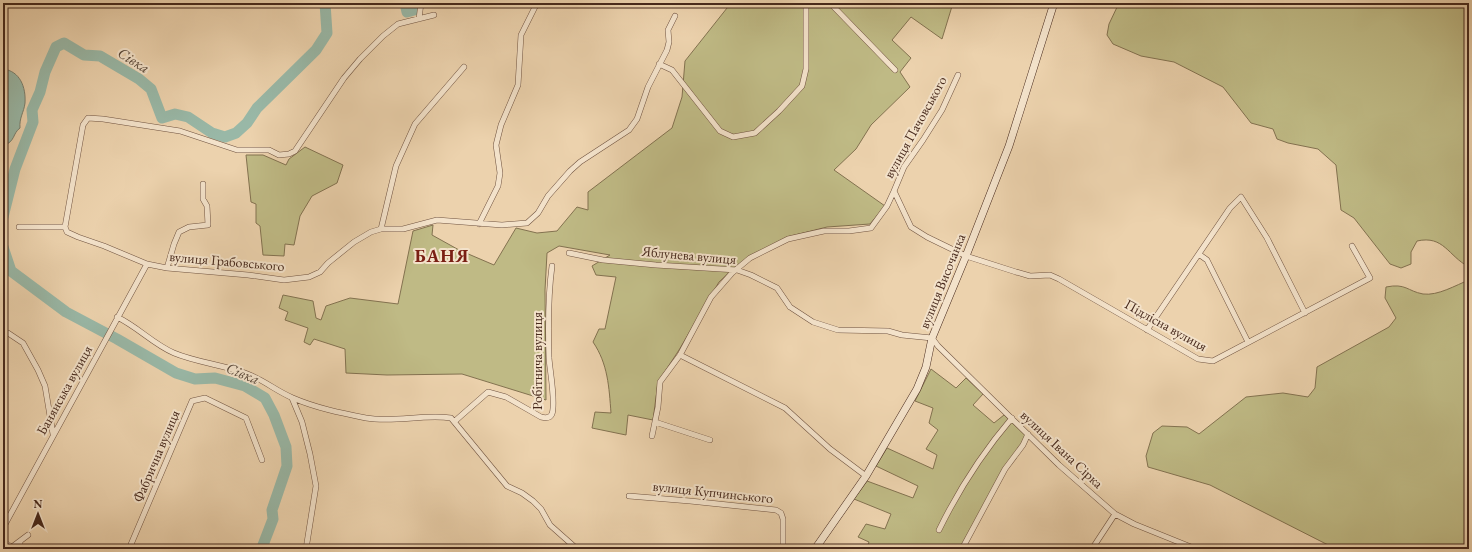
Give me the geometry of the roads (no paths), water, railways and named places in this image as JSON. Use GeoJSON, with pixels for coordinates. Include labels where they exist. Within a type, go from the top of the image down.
{"type":"FeatureCollection","features":[{"type":"Feature","properties":{"kind":"street"},"geometry":{"type":"LineString","coordinates":[[419,19],[421,3]]}},
{"type":"Feature","properties":{"kind":"street"},"geometry":{"type":"LineString","coordinates":[[479,224],[498,186],[500,173],[496,145],[501,125],[518,85],[521,35],[537,3]]}},
{"type":"Feature","properties":{"kind":"street"},"geometry":{"type":"LineString","coordinates":[[659,64],[672,70],[720,131],[733,137],[755,133],[779,111],[802,86],[806,68],[806,3]]}},
{"type":"Feature","properties":{"kind":"street"},"geometry":{"type":"LineString","coordinates":[[830,3],[896,70]]}},
{"type":"Feature","properties":{"kind":"street","name":"вулиця Височанка"},"geometry":{"type":"LineString","coordinates":[[815,549],[866,476],[917,389],[926,367],[932,338],[1009,146],[1054,3]]}},
{"type":"Feature","properties":{"kind":"street"},"geometry":{"type":"LineString","coordinates":[[19,227],[65,227],[83,125],[88,118],[180,131],[236,150],[269,150],[279,155],[289,154],[295,151],[344,78],[360,59],[383,36],[398,24],[434,15]]}},
{"type":"Feature","properties":{"kind":"street","name":"вулиця Грабовського"},"geometry":{"type":"LineString","coordinates":[[65,227],[67,232],[78,238],[104,246],[147,264],[167,268],[248,275],[284,280],[309,277],[320,272],[328,263],[354,242],[371,232],[381,229],[403,229],[436,220],[502,225],[528,223],[538,213],[548,196],[570,171],[580,162],[629,130],[637,119],[648,87],[670,42],[668,30],[675,16]]}},
{"type":"Feature","properties":{"kind":"street"},"geometry":{"type":"LineString","coordinates":[[381,229],[396,166],[415,124],[464,67]]}},
{"type":"Feature","properties":{"kind":"street","name":"вулиця Пачовського"},"geometry":{"type":"LineString","coordinates":[[652,436],[660,382],[680,355],[711,297],[732,273],[750,258],[788,239],[824,231],[871,228],[887,206],[904,167],[942,110],[958,75]]}},
{"type":"Feature","properties":{"kind":"street"},"geometry":{"type":"LineString","coordinates":[[167,268],[179,232],[189,227],[208,225],[207,206],[203,199],[203,184]]}},
{"type":"Feature","properties":{"kind":"street","name":"вулиця Пачовського"},"geometry":{"type":"LineString","coordinates":[[894,191],[911,227],[927,238],[966,256]]}},
{"type":"Feature","properties":{"kind":"street"},"geometry":{"type":"LineString","coordinates":[[1147,330],[1230,208],[1241,197],[1267,238],[1305,313]]}},
{"type":"Feature","properties":{"kind":"street","name":"Підлісна вулиця"},"geometry":{"type":"LineString","coordinates":[[966,256],[1030,276],[1050,275],[1198,359],[1213,361],[1370,278],[1352,246]]}},
{"type":"Feature","properties":{"kind":"street","name":"Яблунева вулиця"},"geometry":{"type":"LineString","coordinates":[[569,253],[603,260],[641,264],[737,270],[777,288],[790,307],[813,322],[838,330],[888,330],[902,335],[932,338]]}},
{"type":"Feature","properties":{"kind":"street"},"geometry":{"type":"LineString","coordinates":[[1200,254],[1207,260],[1248,342]]}},
{"type":"Feature","properties":{"kind":"street","name":"Банянська вулиця"},"geometry":{"type":"LineString","coordinates":[[3,528],[147,264]]}},
{"type":"Feature","properties":{"kind":"street","name":"Робітнича вулиця"},"geometry":{"type":"LineString","coordinates":[[455,421],[488,392],[506,397],[541,417],[546,418],[552,413],[549,358],[549,293],[552,266]]}},
{"type":"Feature","properties":{"kind":"street"},"geometry":{"type":"LineString","coordinates":[[118,317],[128,322],[157,343],[174,353],[250,375],[292,398],[318,407],[368,418],[451,418],[507,486],[522,493],[533,501],[550,525],[577,549]]}},
{"type":"Feature","properties":{"kind":"street"},"geometry":{"type":"LineString","coordinates":[[3,332],[8,333],[23,343],[38,370],[45,386],[53,434]]}},
{"type":"Feature","properties":{"kind":"street","name":"вулиця Івана Сірка"},"geometry":{"type":"LineString","coordinates":[[932,338],[938,346],[1059,465],[1115,514],[1134,524],[1196,549]]}},
{"type":"Feature","properties":{"kind":"street"},"geometry":{"type":"LineString","coordinates":[[680,355],[785,408],[830,449],[866,476]]}},
{"type":"Feature","properties":{"kind":"street","name":"Фабрична вулиця"},"geometry":{"type":"LineString","coordinates":[[129,549],[192,401],[205,398],[246,418],[262,460]]}},
{"type":"Feature","properties":{"kind":"street"},"geometry":{"type":"LineString","coordinates":[[292,398],[302,422],[316,486],[306,549]]}},
{"type":"Feature","properties":{"kind":"street"},"geometry":{"type":"LineString","coordinates":[[939,530],[972,471],[991,443],[1012,418]]}},
{"type":"Feature","properties":{"kind":"street"},"geometry":{"type":"LineString","coordinates":[[655,422],[710,440]]}},
{"type":"Feature","properties":{"kind":"street"},"geometry":{"type":"LineString","coordinates":[[962,549],[1005,469],[1023,445],[1028,434]]}},
{"type":"Feature","properties":{"kind":"street","name":"вулиця Купчинського"},"geometry":{"type":"LineString","coordinates":[[629,496],[690,500],[776,510],[781,513],[783,519],[783,549]]}},
{"type":"Feature","properties":{"kind":"street"},"geometry":{"type":"LineString","coordinates":[[1092,549],[1115,514]]}},
{"type":"Feature","properties":{"kind":"street"},"geometry":{"type":"LineString","coordinates":[[3,542],[13,548],[28,535]]}},
{"type":"Feature","properties":{"kind":"street"},"geometry":{"type":"LineString","coordinates":[[20,541],[20,549]]}},
{"type":"Feature","properties":{"kind":"waterway","name":"Сівка"},"geometry":{"type":"LineString","coordinates":[[3,217],[15,169],[33,122],[32,110],[40,92],[45,72],[56,47],[64,43],[84,55],[100,56],[139,79],[151,89],[162,118],[175,114],[188,117],[212,133],[225,137],[236,133],[247,123],[257,108],[316,50],[327,33],[325,3]]}},
{"type":"Feature","properties":{"kind":"waterway","name":"Сівка"},"geometry":{"type":"LineString","coordinates":[[405,3],[407,12],[414,10],[419,5],[418,3]]}},
{"type":"Feature","properties":{"kind":"waterway","name":"Сівка"},"geometry":{"type":"LineString","coordinates":[[3,247],[11,271],[66,312],[176,373],[195,379],[215,378],[245,386],[265,398],[274,415],[286,447],[287,466],[272,510],[273,519],[263,545],[263,549]]}},
{"type":"Feature","properties":{"kind":"district","name":"БАНЯ"},"geometry":{"type":"Point","coordinates":[442,255]}}]}
